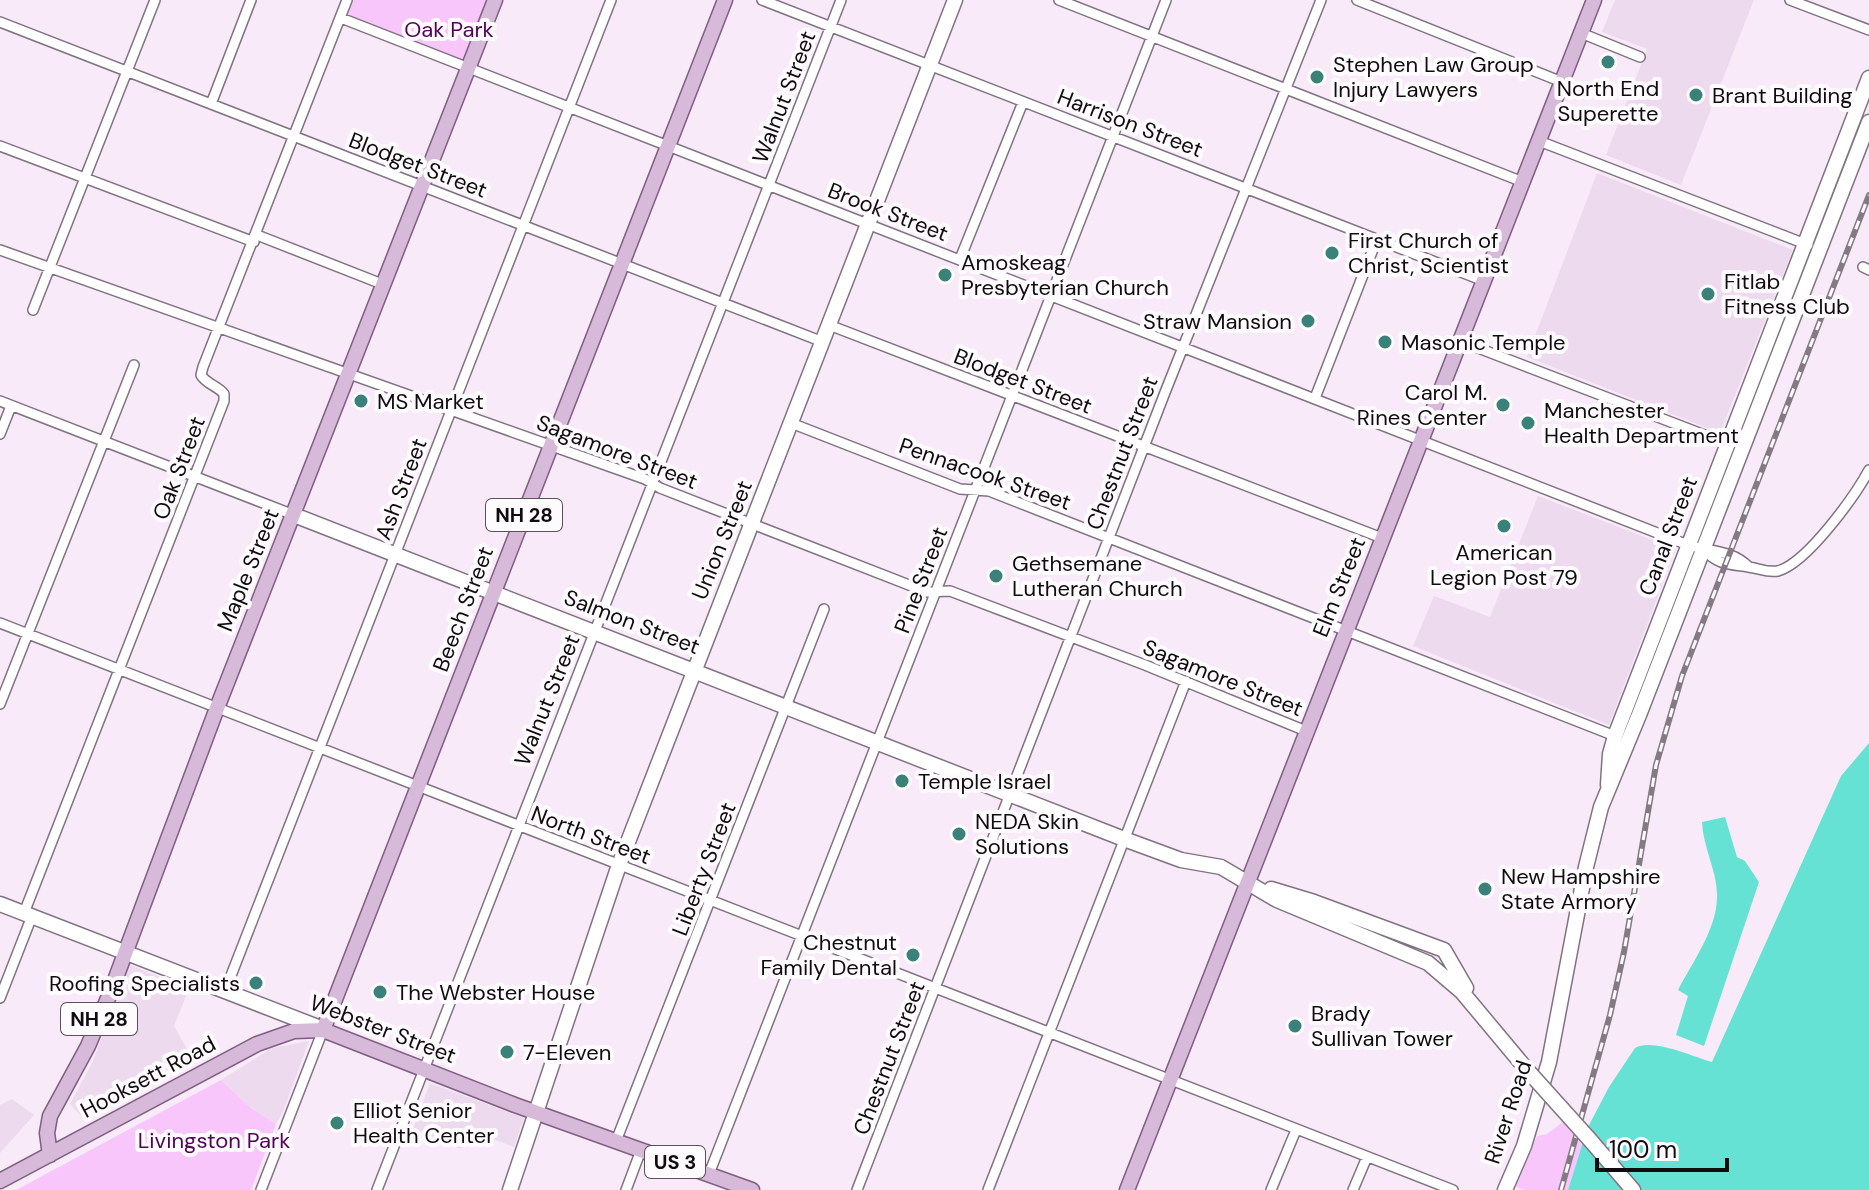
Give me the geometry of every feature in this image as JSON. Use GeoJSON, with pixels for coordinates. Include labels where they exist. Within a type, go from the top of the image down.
{"type":"FeatureCollection","features":[{"type":"Feature","properties":{"kind":"main road","name":"Maple Street"},"geometry":{"type":"LineString","coordinates":[[50,1155],[47,1133],[50,1116],[88,1046],[495,0]]}},
{"type":"Feature","properties":{"kind":"main road","name":"Beech Street"},"geometry":{"type":"LineString","coordinates":[[323,1030],[725,0]]}},
{"type":"Feature","properties":{"kind":"main road","name":"Elm Street"},"geometry":{"type":"LineString","coordinates":[[1127,1190],[1594,0]]}},
{"type":"Feature","properties":{"kind":"main road","name":"Hooksett Road"},"geometry":{"type":"LineString","coordinates":[[0,1181],[225,1060],[279,1035],[323,1030]]}},
{"type":"Feature","properties":{"kind":"main road","name":"Webster Street"},"geometry":{"type":"LineString","coordinates":[[323,1030],[746,1189]]}},
{"type":"Feature","properties":{"kind":"street"},"geometry":{"type":"LineString","coordinates":[[33,310],[155,0]]}},
{"type":"Feature","properties":{"kind":"street"},"geometry":{"type":"LineString","coordinates":[[211,104],[251,0]]}},
{"type":"Feature","properties":{"kind":"street","name":"Oak Street"},"geometry":{"type":"LineString","coordinates":[[0,998],[28,915],[224,401],[221,389],[201,375],[347,0]]}},
{"type":"Feature","properties":{"kind":"street","name":"Ash Street"},"geometry":{"type":"LineString","coordinates":[[225,991],[611,0]]}},
{"type":"Feature","properties":{"kind":"street","name":"Harrison Street"},"geometry":{"type":"LineString","coordinates":[[762,0],[1484,281]]}},
{"type":"Feature","properties":{"kind":"street","name":"Walnut Street"},"geometry":{"type":"LineString","coordinates":[[377,1190],[841,0]]}},
{"type":"Feature","properties":{"kind":"street","name":"Union Street"},"geometry":{"type":"LineString","coordinates":[[510,1190],[619,865],[955,0]]}},
{"type":"Feature","properties":{"kind":"street"},"geometry":{"type":"LineString","coordinates":[[1059,0],[1523,182]]}},
{"type":"Feature","properties":{"kind":"street","name":"Pine Street"},"geometry":{"type":"LineString","coordinates":[[709,1174],[1166,0]]}},
{"type":"Feature","properties":{"kind":"street","name":"Chestnut Street"},"geometry":{"type":"LineString","coordinates":[[857,1190],[1012,795],[1070,636],[1321,0]]}},
{"type":"Feature","properties":{"kind":"street"},"geometry":{"type":"LineString","coordinates":[[1357,0],[1562,82]]}},
{"type":"Feature","properties":{"kind":"street"},"geometry":{"type":"LineString","coordinates":[[1790,0],[1869,30]]}},
{"type":"Feature","properties":{"kind":"street","name":"Brook Street"},"geometry":{"type":"LineString","coordinates":[[341,18],[1688,545],[1739,557],[1749,567],[1772,572],[1788,567],[1834,522],[1869,470]]}},
{"type":"Feature","properties":{"kind":"street","name":"Blodget Street"},"geometry":{"type":"LineString","coordinates":[[0,22],[823,342]]}},
{"type":"Feature","properties":{"kind":"street"},"geometry":{"type":"LineString","coordinates":[[1581,33],[1640,57]]}},
{"type":"Feature","properties":{"kind":"street","name":"Canal Street"},"geometry":{"type":"LineString","coordinates":[[1608,789],[1610,754],[1615,736],[1869,78]]}},
{"type":"Feature","properties":{"kind":"street"},"geometry":{"type":"LineString","coordinates":[[960,259],[1023,102]]}},
{"type":"Feature","properties":{"kind":"street","name":"Canal Street"},"geometry":{"type":"LineString","coordinates":[[1552,1047],[1586,867],[1608,789],[1869,122]]}},
{"type":"Feature","properties":{"kind":"street"},"geometry":{"type":"LineString","coordinates":[[1539,141],[1820,250]]}},
{"type":"Feature","properties":{"kind":"street"},"geometry":{"type":"LineString","coordinates":[[0,146],[382,284]]}},
{"type":"Feature","properties":{"kind":"street"},"geometry":{"type":"LineString","coordinates":[[1315,398],[1377,239]]}},
{"type":"Feature","properties":{"kind":"street","name":"Sagamore Street"},"geometry":{"type":"LineString","coordinates":[[0,250],[551,445],[927,592],[946,590],[1186,681],[1306,731]]}},
{"type":"Feature","properties":{"kind":"street","name":"Blodget Street"},"geometry":{"type":"LineString","coordinates":[[829,325],[1382,538]]}},
{"type":"Feature","properties":{"kind":"street"},"geometry":{"type":"LineString","coordinates":[[1460,341],[1728,444]]}},
{"type":"Feature","properties":{"kind":"street"},"geometry":{"type":"LineString","coordinates":[[0,704],[134,365]]}},
{"type":"Feature","properties":{"kind":"street","name":"Salmon Street"},"geometry":{"type":"LineString","coordinates":[[0,401],[1124,839],[1181,860],[1221,867],[1277,900],[1428,963],[1462,992],[1633,1190]]}},
{"type":"Feature","properties":{"kind":"street"},"geometry":{"type":"LineString","coordinates":[[0,434],[11,406]]}},
{"type":"Feature","properties":{"kind":"street","name":"Pennacook Street"},"geometry":{"type":"LineString","coordinates":[[791,423],[960,489],[989,491],[1615,736]]}},
{"type":"Feature","properties":{"kind":"street","name":"Liberty Street"},"geometry":{"type":"LineString","coordinates":[[616,1141],[824,609]]}},
{"type":"Feature","properties":{"kind":"street","name":"North Street"},"geometry":{"type":"LineString","coordinates":[[0,623],[1453,1190]]}},
{"type":"Feature","properties":{"kind":"street"},"geometry":{"type":"LineString","coordinates":[[988,1190],[1186,681]]}},
{"type":"Feature","properties":{"kind":"street","name":"Webster Street"},"geometry":{"type":"LineString","coordinates":[[0,904],[323,1030]]}},
{"type":"Feature","properties":{"kind":"street"},"geometry":{"type":"LineString","coordinates":[[279,1035],[281,1013]]}},
{"type":"Feature","properties":{"kind":"street","name":"Beech Street"},"geometry":{"type":"LineString","coordinates":[[261,1190],[323,1030]]}},
{"type":"Feature","properties":{"kind":"street","name":"River Road"},"geometry":{"type":"LineString","coordinates":[[1505,1190],[1531,1126],[1552,1047]]}},
{"type":"Feature","properties":{"kind":"street"},"geometry":{"type":"LineString","coordinates":[[1271,1190],[1296,1130]]}},
{"type":"Feature","properties":{"kind":"street"},"geometry":{"type":"LineString","coordinates":[[626,1190],[641,1150]]}},
{"type":"Feature","properties":{"kind":"street"},"geometry":{"type":"LineString","coordinates":[[1353,1190],[1367,1157]]}},
{"type":"Feature","properties":{"kind":"shaded area"},"geometry":{"type":"Polygon","coordinates":[[[1615,0],[1754,0],[1681,185],[1606,155],[1647,49],[1602,32],[1615,0]]]}},
{"type":"Feature","properties":{"kind":"shaded area"},"geometry":{"type":"Polygon","coordinates":[[[1597,173],[1793,250],[1720,433],[1527,357],[1597,173]]]}},
{"type":"Feature","properties":{"kind":"shaded area"},"geometry":{"type":"Polygon","coordinates":[[[1538,496],[1676,549],[1609,725],[1413,646],[1434,596],[1490,617],[1538,496]]]}},
{"type":"Feature","properties":{"kind":"shaded area"},"geometry":{"type":"Polygon","coordinates":[[[1869,743],[1869,1190],[1568,1190],[1587,1129],[1609,1087],[1635,1048],[1642,1045],[1661,1046],[1712,1062],[1841,776],[1869,743]]]}},
{"type":"Feature","properties":{"kind":"shaded area"},"geometry":{"type":"Polygon","coordinates":[[[1725,817],[1737,857],[1745,861],[1759,882],[1704,1046],[1676,1035],[1688,996],[1678,990],[1703,945],[1716,909],[1717,888],[1702,822],[1725,817]]]}},
{"type":"Feature","properties":{"kind":"shaded area"},"geometry":{"type":"Polygon","coordinates":[[[130,965],[189,989],[174,1026],[193,1059],[84,1119],[70,1104],[92,1063],[130,965]]]}},
{"type":"Feature","properties":{"kind":"shaded area"},"geometry":{"type":"Polygon","coordinates":[[[309,1041],[276,1124],[251,1108],[221,1080],[272,1048],[309,1041]]]}},
{"type":"Feature","properties":{"kind":"shaded area"},"geometry":{"type":"Polygon","coordinates":[[[430,1083],[524,1118],[514,1147],[483,1135],[460,1149],[413,1129],[430,1083]]]}},
{"type":"Feature","properties":{"kind":"shaded area"},"geometry":{"type":"Polygon","coordinates":[[[12,1099],[34,1115],[0,1153],[0,1105],[12,1099]]]}},
{"type":"Feature","properties":{"kind":"green space","name":"Oak Park"},"geometry":{"type":"Polygon","coordinates":[[[347,0],[492,0],[468,68],[341,18],[347,0]]]}},
{"type":"Feature","properties":{"kind":"green space","name":"Livingston Park"},"geometry":{"type":"Polygon","coordinates":[[[221,1080],[251,1108],[276,1124],[251,1190],[16,1190],[221,1080]]]}},
{"type":"Feature","properties":{"kind":"green space"},"geometry":{"type":"Polygon","coordinates":[[[1563,1122],[1582,1145],[1568,1190],[1525,1190],[1516,1187],[1537,1136],[1547,1134],[1563,1122]]]}},
{"type":"Feature","properties":{"kind":"railway"},"geometry":{"type":"LineString","coordinates":[[1561,1190],[1610,1015],[1656,765],[1682,676],[1869,195]]}},
{"type":"Feature","properties":{"kind":"place","name":"North End Superette"},"geometry":{"type":"Point","coordinates":[1608,62]}},
{"type":"Feature","properties":{"kind":"place","name":"Stephen Law Group Injury Lawyers"},"geometry":{"type":"Point","coordinates":[1317,77]}},
{"type":"Feature","properties":{"kind":"place","name":"Brant Building"},"geometry":{"type":"Point","coordinates":[1696,95]}},
{"type":"Feature","properties":{"kind":"place","name":"First Church of Christ, Scientist"},"geometry":{"type":"Point","coordinates":[1332,253]}},
{"type":"Feature","properties":{"kind":"place","name":"Amoskeag Presbyterian Church"},"geometry":{"type":"Point","coordinates":[945,275]}},
{"type":"Feature","properties":{"kind":"place","name":"Fitlab Fitness Club"},"geometry":{"type":"Point","coordinates":[1708,294]}},
{"type":"Feature","properties":{"kind":"place","name":"Straw Mansion"},"geometry":{"type":"Point","coordinates":[1308,321]}},
{"type":"Feature","properties":{"kind":"place","name":"Masonic Temple"},"geometry":{"type":"Point","coordinates":[1385,342]}},
{"type":"Feature","properties":{"kind":"place","name":"MS Market"},"geometry":{"type":"Point","coordinates":[361,401]}},
{"type":"Feature","properties":{"kind":"place","name":"Carol M. Rines Center"},"geometry":{"type":"Point","coordinates":[1503,405]}},
{"type":"Feature","properties":{"kind":"place","name":"Manchester Health Department"},"geometry":{"type":"Point","coordinates":[1528,423]}},
{"type":"Feature","properties":{"kind":"place","name":"American Legion Post 79"},"geometry":{"type":"Point","coordinates":[1504,526]}},
{"type":"Feature","properties":{"kind":"place","name":"Gethsemane Lutheran Church"},"geometry":{"type":"Point","coordinates":[996,576]}},
{"type":"Feature","properties":{"kind":"place","name":"Temple Israel"},"geometry":{"type":"Point","coordinates":[902,781]}},
{"type":"Feature","properties":{"kind":"place","name":"NEDA Skin Solutions"},"geometry":{"type":"Point","coordinates":[959,834]}},
{"type":"Feature","properties":{"kind":"place","name":"New Hampshire State Armory"},"geometry":{"type":"Point","coordinates":[1485,889]}},
{"type":"Feature","properties":{"kind":"place","name":"Chestnut Family Dental"},"geometry":{"type":"Point","coordinates":[913,955]}},
{"type":"Feature","properties":{"kind":"place","name":"Roofing Specialists"},"geometry":{"type":"Point","coordinates":[256,983]}},
{"type":"Feature","properties":{"kind":"place","name":"The Webster House"},"geometry":{"type":"Point","coordinates":[380,992]}},
{"type":"Feature","properties":{"kind":"place","name":"Brady Sullivan Tower"},"geometry":{"type":"Point","coordinates":[1295,1026]}},
{"type":"Feature","properties":{"kind":"place","name":"7-Eleven"},"geometry":{"type":"Point","coordinates":[507,1052]}},
{"type":"Feature","properties":{"kind":"place","name":"Elliot Senior Health Center"},"geometry":{"type":"Point","coordinates":[337,1123]}}]}
